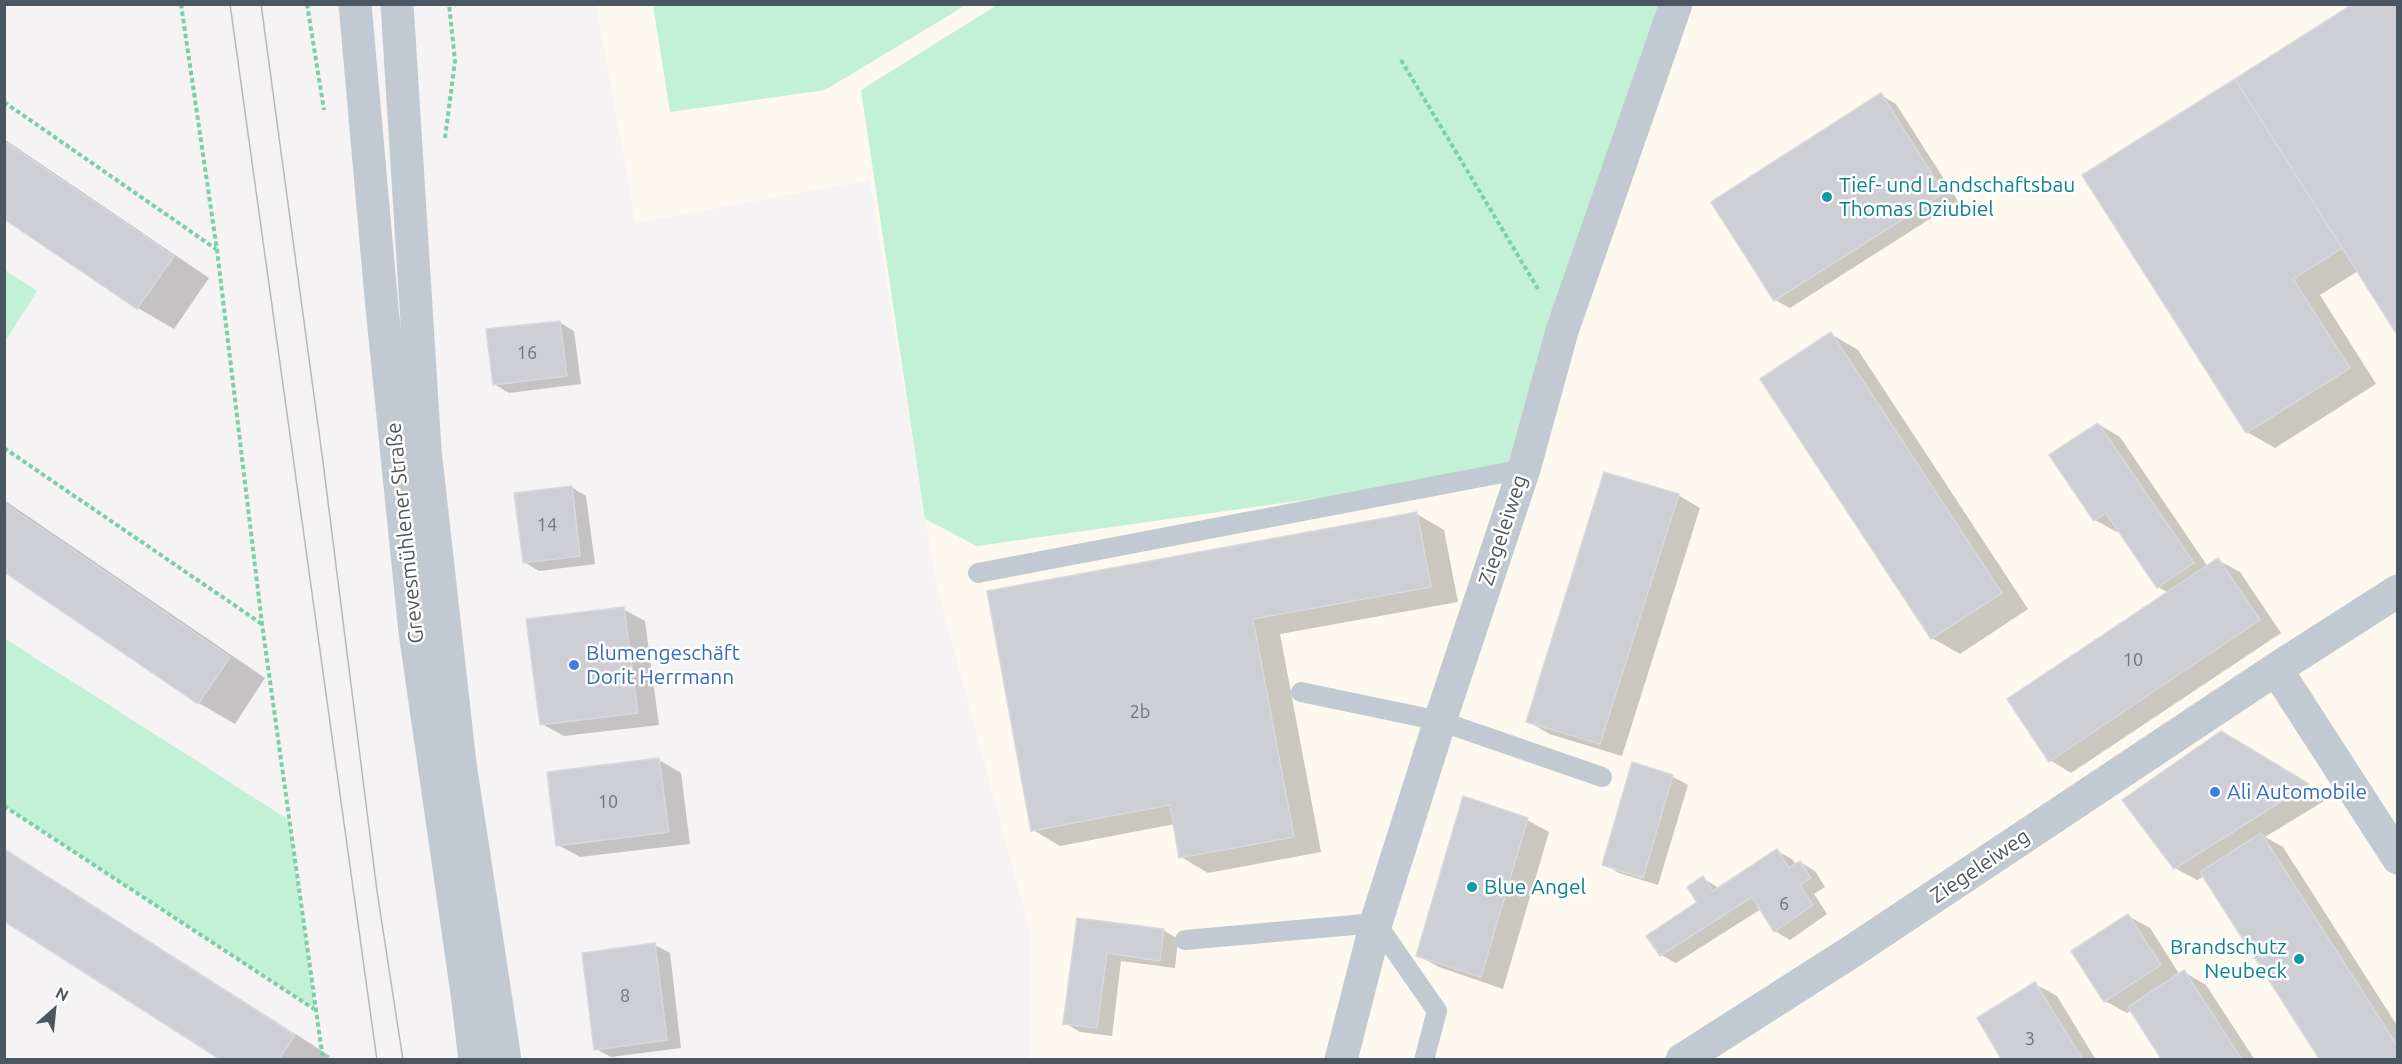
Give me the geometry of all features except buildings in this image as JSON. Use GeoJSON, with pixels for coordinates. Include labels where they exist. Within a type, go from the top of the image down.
{"type":"FeatureCollection","features":[{"type":"Feature","properties":{"kind":"street","name":"Grevesmühlener Straße"},"geometry":{"type":"LineString","coordinates":[[355,4],[383,320],[415,632],[475,1059]]}},
{"type":"Feature","properties":{"kind":"street","name":"Grevesmühlener Straße"},"geometry":{"type":"LineString","coordinates":[[397,4],[425,450],[460,764],[505,1059]]}},
{"type":"Feature","properties":{"kind":"street","name":"Ziegeleiweg"},"geometry":{"type":"LineString","coordinates":[[1341,1059],[1376,922],[1524,470],[1562,331],[1676,4]]}},
{"type":"Feature","properties":{"kind":"street","name":"Ziegeleiweg"},"geometry":{"type":"LineString","coordinates":[[1682,1059],[1854,950],[2397,591]]}},
{"type":"Feature","properties":{"kind":"street"},"geometry":{"type":"LineString","coordinates":[[2276,669],[2397,858]]}},
{"type":"Feature","properties":{"kind":"lane"},"geometry":{"type":"LineString","coordinates":[[978,573],[1524,470]]}},
{"type":"Feature","properties":{"kind":"lane"},"geometry":{"type":"LineString","coordinates":[[1301,692],[1440,721],[1602,777]]}},
{"type":"Feature","properties":{"kind":"lane"},"geometry":{"type":"LineString","coordinates":[[1185,940],[1376,922],[1437,1011],[1424,1059]]}},
{"type":"Feature","properties":{"kind":"path"},"geometry":{"type":"LineString","coordinates":[[181,4],[217,250],[262,624],[323,1059]]}},
{"type":"Feature","properties":{"kind":"path"},"geometry":{"type":"LineString","coordinates":[[1401,60],[1562,331]]}},
{"type":"Feature","properties":{"kind":"path"},"geometry":{"type":"LineString","coordinates":[[4,102],[217,250]]}},
{"type":"Feature","properties":{"kind":"path"},"geometry":{"type":"LineString","coordinates":[[4,448],[262,624]]}},
{"type":"Feature","properties":{"kind":"path"},"geometry":{"type":"LineString","coordinates":[[4,806],[315,1009]]}},
{"type":"Feature","properties":{"kind":"shaded area"},"geometry":{"type":"Polygon","coordinates":[[[596,5],[2397,5],[2397,1059],[1029,1059],[1031,936],[936,583],[870,180],[636,223],[596,5]]]}},
{"type":"Feature","properties":{"kind":"green space"},"geometry":{"type":"Polygon","coordinates":[[[653,4],[966,5],[825,90],[670,112],[653,4]]]}},
{"type":"Feature","properties":{"kind":"green space"},"geometry":{"type":"Polygon","coordinates":[[[997,5],[1676,5],[1524,469],[977,546],[925,519],[861,90],[997,5]]]}},
{"type":"Feature","properties":{"kind":"green space"},"geometry":{"type":"Polygon","coordinates":[[[5,270],[37,291],[5,342],[5,270]]]}},
{"type":"Feature","properties":{"kind":"green space"},"geometry":{"type":"Polygon","coordinates":[[[4,638],[289,820],[315,1009],[5,806],[4,638]]]}},
{"type":"Feature","properties":{"kind":"tram line"},"geometry":{"type":"LineString","coordinates":[[230,4],[377,1060]]}},
{"type":"Feature","properties":{"kind":"tram line"},"geometry":{"type":"LineString","coordinates":[[261,4],[323,462],[377,891],[403,1060]]}},
{"type":"Feature","properties":{"kind":"place","name":"Tief- und Landschaftsbau Thomas Dziubiel"},"geometry":{"type":"Point","coordinates":[1827,197]}},
{"type":"Feature","properties":{"kind":"place","name":"Blumengeschäft Dorit Herrmann"},"geometry":{"type":"Point","coordinates":[574,665]}},
{"type":"Feature","properties":{"kind":"place","name":"Ali Automobile"},"geometry":{"type":"Point","coordinates":[2215,792]}},
{"type":"Feature","properties":{"kind":"place","name":"Blue Angel"},"geometry":{"type":"Point","coordinates":[1472,887]}},
{"type":"Feature","properties":{"kind":"place","name":"Brandschutz Neubeck"},"geometry":{"type":"Point","coordinates":[2299,959]}}]}
